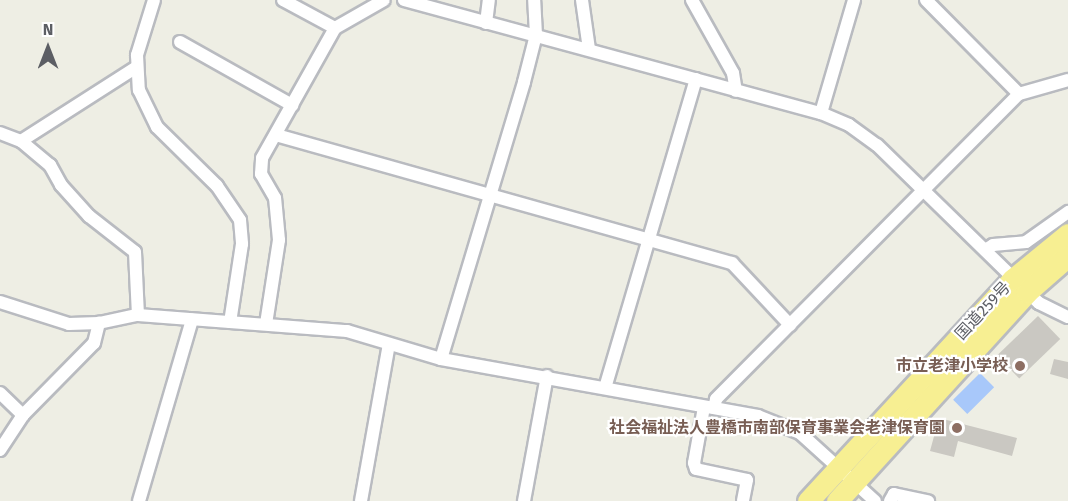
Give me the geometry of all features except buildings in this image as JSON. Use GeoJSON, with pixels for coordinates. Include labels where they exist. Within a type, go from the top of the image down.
{"type":"FeatureCollection","features":[{"type":"Feature","properties":{"kind":"highway","name":"国道259号"},"geometry":{"type":"LineString","coordinates":[[808,501],[838,467],[1068,234]]}},
{"type":"Feature","properties":{"kind":"highway","name":"国道259号"},"geometry":{"type":"LineString","coordinates":[[837,501],[1020,285],[1068,256]]}},
{"type":"Feature","properties":{"kind":"street"},"geometry":{"type":"LineString","coordinates":[[154,0],[135,68],[144,107],[157,128],[217,186],[240,220],[242,244],[230,322]]}},
{"type":"Feature","properties":{"kind":"street"},"geometry":{"type":"LineString","coordinates":[[283,0],[335,28]]}},
{"type":"Feature","properties":{"kind":"street"},"geometry":{"type":"LineString","coordinates":[[266,324],[279,240],[274,198],[261,174],[262,158],[335,28],[384,0]]}},
{"type":"Feature","properties":{"kind":"street"},"geometry":{"type":"LineString","coordinates":[[406,0],[821,113],[849,125],[877,145],[1020,285],[1068,317]]}},
{"type":"Feature","properties":{"kind":"street"},"geometry":{"type":"LineString","coordinates":[[486,23],[489,0]]}},
{"type":"Feature","properties":{"kind":"street"},"geometry":{"type":"LineString","coordinates":[[441,359],[536,35],[534,0]]}},
{"type":"Feature","properties":{"kind":"street"},"geometry":{"type":"LineString","coordinates":[[582,0],[589,49]]}},
{"type":"Feature","properties":{"kind":"street"},"geometry":{"type":"LineString","coordinates":[[692,0],[733,72],[736,91]]}},
{"type":"Feature","properties":{"kind":"street"},"geometry":{"type":"LineString","coordinates":[[821,113],[854,0]]}},
{"type":"Feature","properties":{"kind":"street"},"geometry":{"type":"LineString","coordinates":[[926,0],[1019,94]]}},
{"type":"Feature","properties":{"kind":"street"},"geometry":{"type":"LineString","coordinates":[[180,42],[292,105]]}},
{"type":"Feature","properties":{"kind":"street"},"geometry":{"type":"LineString","coordinates":[[21,141],[135,68]]}},
{"type":"Feature","properties":{"kind":"street"},"geometry":{"type":"LineString","coordinates":[[605,388],[696,79]]}},
{"type":"Feature","properties":{"kind":"street"},"geometry":{"type":"LineString","coordinates":[[743,501],[747,480],[696,469],[694,463],[709,407],[1019,94],[1068,80]]}},
{"type":"Feature","properties":{"kind":"street"},"geometry":{"type":"LineString","coordinates":[[0,133],[21,141],[50,165],[61,185],[89,216],[135,252],[138,315]]}},
{"type":"Feature","properties":{"kind":"street"},"geometry":{"type":"LineString","coordinates":[[276,135],[649,237],[732,263],[790,324]]}},
{"type":"Feature","properties":{"kind":"street"},"geometry":{"type":"LineString","coordinates":[[985,250],[993,245],[1026,242],[1068,212]]}},
{"type":"Feature","properties":{"kind":"street"},"geometry":{"type":"LineString","coordinates":[[1,308],[69,324],[99,323],[138,315],[347,331],[441,359],[547,376],[758,416],[800,433],[874,501]]}},
{"type":"Feature","properties":{"kind":"street"},"geometry":{"type":"LineString","coordinates":[[139,501],[192,320]]}},
{"type":"Feature","properties":{"kind":"street"},"geometry":{"type":"LineString","coordinates":[[0,450],[23,414],[94,343],[99,323]]}},
{"type":"Feature","properties":{"kind":"street"},"geometry":{"type":"LineString","coordinates":[[361,501],[389,344]]}},
{"type":"Feature","properties":{"kind":"street"},"geometry":{"type":"LineString","coordinates":[[524,501],[547,376]]}},
{"type":"Feature","properties":{"kind":"street"},"geometry":{"type":"LineString","coordinates":[[0,393],[23,414]]}},
{"type":"Feature","properties":{"kind":"street"},"geometry":{"type":"LineString","coordinates":[[890,501],[894,494],[928,501]]}},
{"type":"Feature","properties":{"kind":"water"},"geometry":{"type":"Polygon","coordinates":[[[980,373],[994,387],[967,414],[953,400],[980,373]]]}},
{"type":"Feature","properties":{"kind":"place","name":"市立老津小学校"},"geometry":{"type":"Point","coordinates":[1020,366]}},
{"type":"Feature","properties":{"kind":"place","name":"社会福祉法人豊橋市南部保育事業会老津保育園"},"geometry":{"type":"Point","coordinates":[957,428]}}]}
